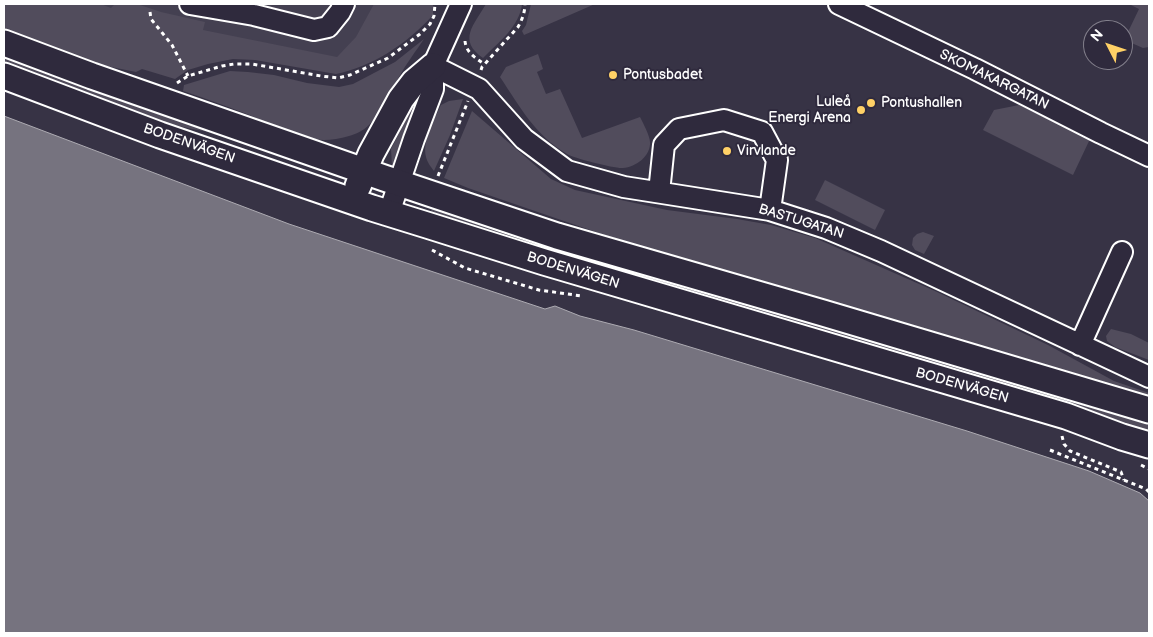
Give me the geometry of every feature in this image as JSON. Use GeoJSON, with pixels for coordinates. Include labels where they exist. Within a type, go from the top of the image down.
{"type":"FeatureCollection","features":[{"type":"Feature","properties":{"kind":"main road","name":"BODENVÄGEN"},"geometry":{"type":"LineString","coordinates":[[4,43],[92,76],[364,171],[557,236],[1149,410]]}},
{"type":"Feature","properties":{"kind":"main road"},"geometry":{"type":"LineString","coordinates":[[353,201],[370,154],[402,99],[414,82],[433,66]]}},
{"type":"Feature","properties":{"kind":"main road","name":"BODENVÄGEN"},"geometry":{"type":"LineString","coordinates":[[4,76],[160,135],[389,213],[544,262],[1066,416],[1149,445]]}},
{"type":"Feature","properties":{"kind":"street"},"geometry":{"type":"LineString","coordinates":[[202,5],[255,10],[314,30],[328,27],[344,4]]}},
{"type":"Feature","properties":{"kind":"street"},"geometry":{"type":"LineString","coordinates":[[389,213],[433,89],[433,66],[461,4]]}},
{"type":"Feature","properties":{"kind":"street","name":"SKOMAKARGATAN"},"geometry":{"type":"LineString","coordinates":[[839,4],[967,65],[1149,156]]}},
{"type":"Feature","properties":{"kind":"street","name":"BASTUGATAN"},"geometry":{"type":"LineString","coordinates":[[433,66],[480,89],[524,139],[567,171],[624,187],[770,210],[826,228],[881,251],[1149,377]]}},
{"type":"Feature","properties":{"kind":"street"},"geometry":{"type":"LineString","coordinates":[[659,192],[664,145],[679,129],[724,120],[762,132],[777,160],[770,210]]}},
{"type":"Feature","properties":{"kind":"street"},"geometry":{"type":"LineString","coordinates":[[1080,344],[1122,252]]}},
{"type":"Feature","properties":{"kind":"path"},"geometry":{"type":"LineString","coordinates":[[178,84],[188,76],[234,64],[252,64],[338,78],[350,75],[388,58],[420,34],[430,24],[434,16],[435,4]]}},
{"type":"Feature","properties":{"kind":"path"},"geometry":{"type":"LineString","coordinates":[[430,193],[482,67],[518,27],[526,9],[526,4]]}},
{"type":"Feature","properties":{"kind":"path"},"geometry":{"type":"LineString","coordinates":[[150,12],[151,19],[172,45],[188,76]]}},
{"type":"Feature","properties":{"kind":"path"},"geometry":{"type":"LineString","coordinates":[[465,37],[466,46],[472,56],[484,64]]}},
{"type":"Feature","properties":{"kind":"path"},"geometry":{"type":"LineString","coordinates":[[1062,433],[1064,444],[1070,451],[1121,472],[1124,480]]}},
{"type":"Feature","properties":{"kind":"path"},"geometry":{"type":"LineString","coordinates":[[1050,450],[1149,492]]}},
{"type":"Feature","properties":{"kind":"shaded area"},"geometry":{"type":"Polygon","coordinates":[[[4,4],[101,4],[111,8],[115,4],[137,4],[161,12],[205,22],[203,30],[337,57],[356,37],[374,4],[433,4],[433,15],[412,35],[389,52],[376,60],[349,71],[336,74],[255,60],[233,59],[188,70],[175,79],[142,69],[136,72],[96,64],[4,31],[4,4]]]}},
{"type":"Feature","properties":{"kind":"shaded area"},"geometry":{"type":"Polygon","coordinates":[[[96,4],[376,4],[358,39],[335,59],[199,31],[109,10],[96,4]]]}},
{"type":"Feature","properties":{"kind":"shaded area"},"geometry":{"type":"Polygon","coordinates":[[[486,4],[522,4],[513,27],[483,58],[475,51],[469,39],[470,32],[486,4]]]}},
{"type":"Feature","properties":{"kind":"shaded area"},"geometry":{"type":"Polygon","coordinates":[[[531,4],[595,4],[524,35],[522,31],[526,25],[531,4]]]}},
{"type":"Feature","properties":{"kind":"shaded area"},"geometry":{"type":"Polygon","coordinates":[[[1129,4],[1149,4],[1149,47],[1143,48],[1133,44],[1133,22],[1139,9],[1129,4]]]}},
{"type":"Feature","properties":{"kind":"shaded area"},"geometry":{"type":"Polygon","coordinates":[[[424,39],[405,67],[378,114],[362,131],[349,136],[320,140],[295,135],[236,110],[183,91],[184,85],[230,71],[274,75],[307,83],[339,87],[353,84],[395,62],[424,39]]]}},
{"type":"Feature","properties":{"kind":"shaded area"},"geometry":{"type":"Polygon","coordinates":[[[538,54],[543,69],[537,72],[546,94],[560,89],[582,138],[640,117],[650,142],[648,152],[642,160],[623,168],[571,156],[537,129],[500,77],[506,67],[538,54]]]}},
{"type":"Feature","properties":{"kind":"shaded area"},"geometry":{"type":"Polygon","coordinates":[[[4,56],[221,134],[157,121],[4,64],[4,56]]]}},
{"type":"Feature","properties":{"kind":"shaded area"},"geometry":{"type":"Polygon","coordinates":[[[421,90],[424,91],[396,165],[392,166],[391,149],[421,90]]]}},
{"type":"Feature","properties":{"kind":"shaded area"},"geometry":{"type":"Polygon","coordinates":[[[463,99],[434,171],[427,161],[425,150],[429,130],[441,105],[449,101],[463,99]]]}},
{"type":"Feature","properties":{"kind":"shaded area"},"geometry":{"type":"Polygon","coordinates":[[[1019,105],[1090,139],[1073,175],[983,130],[994,110],[1019,105]]]}},
{"type":"Feature","properties":{"kind":"shaded area"},"geometry":{"type":"Polygon","coordinates":[[[472,111],[551,179],[575,190],[667,210],[771,225],[815,238],[935,291],[1048,345],[1114,381],[1149,393],[1149,400],[1074,373],[992,351],[875,315],[660,254],[444,178],[472,111]]]}},
{"type":"Feature","properties":{"kind":"shaded area"},"geometry":{"type":"Polygon","coordinates":[[[4,116],[289,224],[545,309],[555,306],[580,316],[634,330],[967,431],[1089,471],[1140,493],[1149,501],[1149,633],[4,633],[4,116]]]}},
{"type":"Feature","properties":{"kind":"shaded area"},"geometry":{"type":"Polygon","coordinates":[[[825,180],[885,210],[875,230],[815,200],[825,180]]]}},
{"type":"Feature","properties":{"kind":"shaded area"},"geometry":{"type":"Polygon","coordinates":[[[434,205],[756,306],[1149,422],[1149,433],[429,215],[434,205]]]}},
{"type":"Feature","properties":{"kind":"shaded area"},"geometry":{"type":"Polygon","coordinates":[[[923,232],[934,236],[924,254],[915,250],[912,245],[913,238],[923,232]]]}},
{"type":"Feature","properties":{"kind":"shaded area"},"geometry":{"type":"Polygon","coordinates":[[[1111,329],[1131,334],[1149,343],[1149,360],[1115,347],[1107,341],[1106,336],[1111,329]]]}},
{"type":"Feature","properties":{"kind":"place","name":"Pontusbadet"},"geometry":{"type":"Point","coordinates":[613,75]}},
{"type":"Feature","properties":{"kind":"place","name":"Pontushallen"},"geometry":{"type":"Point","coordinates":[871,103]}},
{"type":"Feature","properties":{"kind":"place","name":"Luleå Energi Arena"},"geometry":{"type":"Point","coordinates":[861,110]}},
{"type":"Feature","properties":{"kind":"place","name":"Virvlande"},"geometry":{"type":"Point","coordinates":[727,151]}}]}
